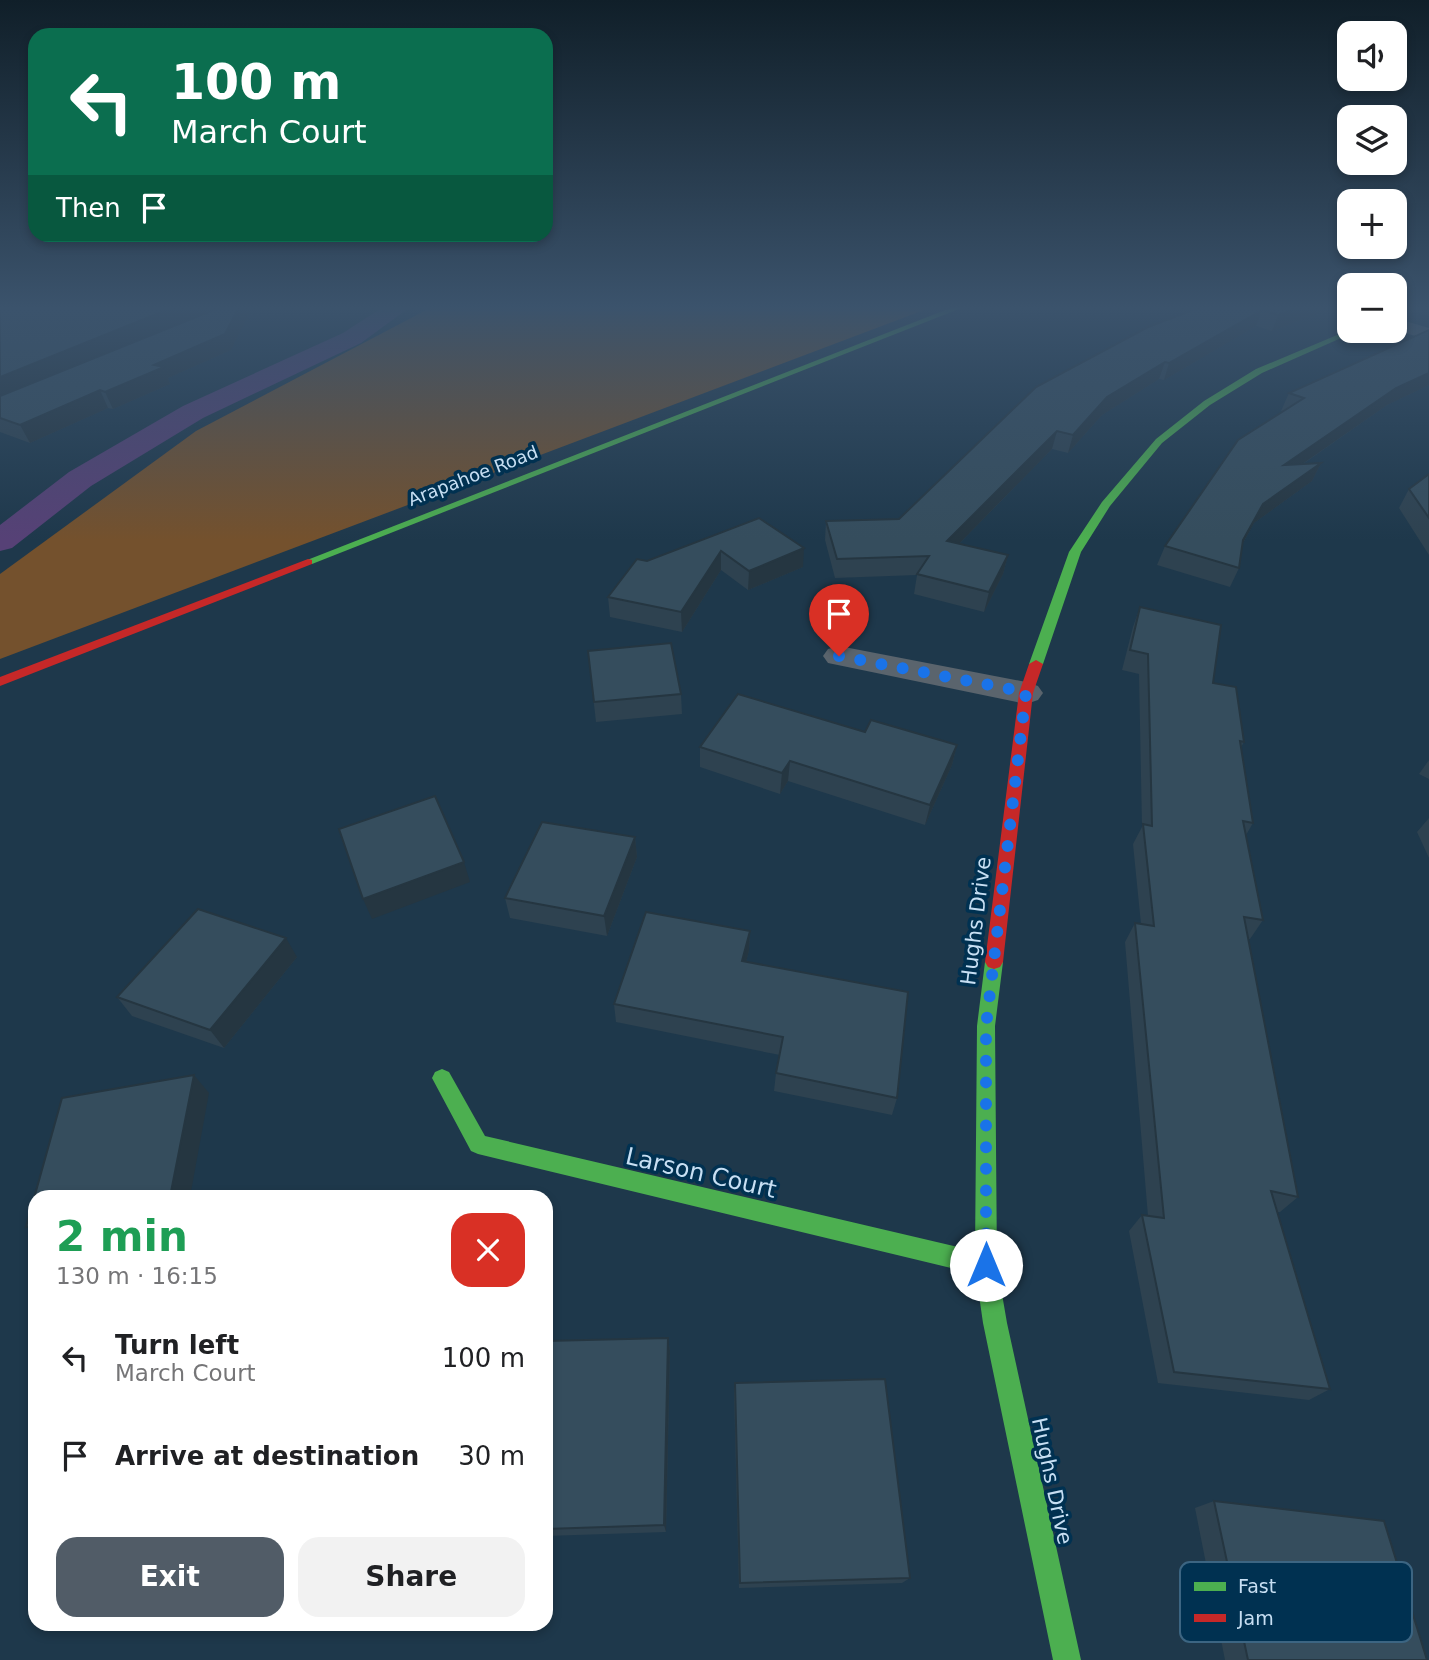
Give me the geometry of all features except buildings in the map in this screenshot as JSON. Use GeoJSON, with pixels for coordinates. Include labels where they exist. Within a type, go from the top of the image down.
{"type":"FeatureCollection","features":[{"type":"Feature","properties":{"kind":"street","name":"Arapahoe Road"},"geometry":{"type":"LineString","coordinates":[[0,682],[762,384]]}},
{"type":"Feature","properties":{"kind":"street","name":"Hughs Drive"},"geometry":{"type":"LineString","coordinates":[[1067,1660],[995,1323],[986,1265],[986,1026],[1026,692],[1075,552],[1106,504],[1159,441],[1207,402],[1236,384]]}},
{"type":"Feature","properties":{"kind":"street"},"geometry":{"type":"LineString","coordinates":[[839,656],[1026,692]]}},
{"type":"Feature","properties":{"kind":"street","name":"Larson Court"},"geometry":{"type":"LineString","coordinates":[[442,1078],[478,1144],[986,1265]]}},
{"type":"Feature","properties":{"kind":"shaded area"},"geometry":{"type":"Polygon","coordinates":[[[285,384],[727,384],[0,659],[0,574],[196,431],[285,384]]]}},
{"type":"Feature","properties":{"kind":"waterway"},"geometry":{"type":"LineString","coordinates":[[0,541],[80,479],[193,412],[252,384]]}},
{"type":"Feature","properties":{"kind":"traffic: fast"},"geometry":{"type":"LineString","coordinates":[[308,562],[762,384]]}},
{"type":"Feature","properties":{"kind":"traffic: fast"},"geometry":{"type":"LineString","coordinates":[[1036,664],[1075,552],[1106,504],[1159,441],[1207,403],[1237,384]]}},
{"type":"Feature","properties":{"kind":"traffic: fast"},"geometry":{"type":"LineString","coordinates":[[994,962],[986,1026],[986,1265],[995,1323],[1067,1660]]}},
{"type":"Feature","properties":{"kind":"traffic: fast"},"geometry":{"type":"LineString","coordinates":[[442,1078],[478,1144],[986,1265]]}},
{"type":"Feature","properties":{"kind":"traffic: jam"},"geometry":{"type":"LineString","coordinates":[[0,682],[308,562]]}},
{"type":"Feature","properties":{"kind":"traffic: jam"},"geometry":{"type":"LineString","coordinates":[[994,962],[1026,693],[1036,664]]}},
{"type":"Feature","properties":{"kind":"route"},"geometry":{"type":"LineString","coordinates":[[839,656],[1026,692],[986,1026],[986,1265]]}}]}
